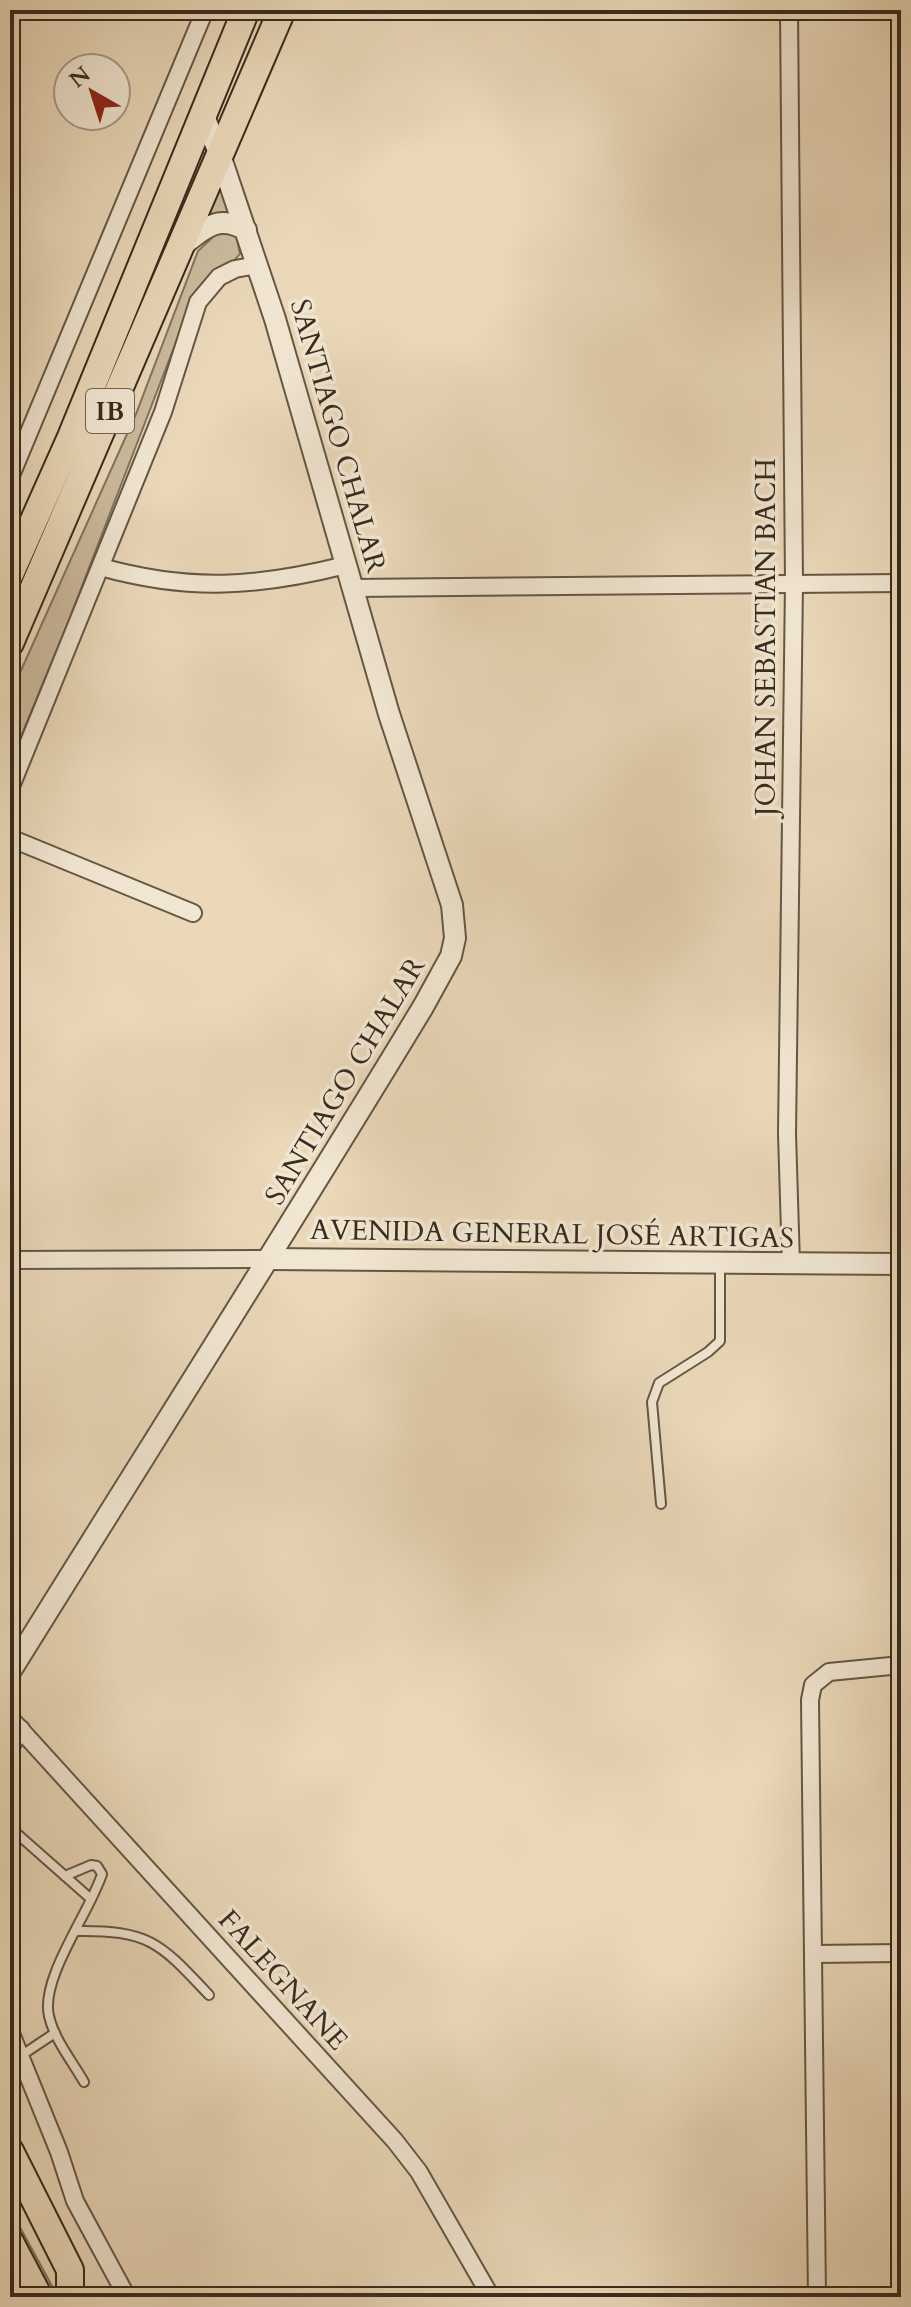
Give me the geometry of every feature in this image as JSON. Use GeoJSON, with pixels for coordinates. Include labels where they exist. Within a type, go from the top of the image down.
{"type":"FeatureCollection","features":[{"type":"Feature","properties":{"kind":"highway","name":"IB"},"geometry":{"type":"LineString","coordinates":[[12,564],[71,437],[246,10]]}},
{"type":"Feature","properties":{"kind":"highway","name":"IB"},"geometry":{"type":"LineString","coordinates":[[10,643],[282,10]]}},
{"type":"Feature","properties":{"kind":"highway"},"geometry":{"type":"LineString","coordinates":[[10,2151],[70,2270],[70,2297]]}},
{"type":"Feature","properties":{"kind":"highway"},"geometry":{"type":"LineString","coordinates":[[10,2188],[70,2297]]}},
{"type":"Feature","properties":{"kind":"highway"},"geometry":{"type":"LineString","coordinates":[[10,2242],[39,2297]]}},
{"type":"Feature","properties":{"kind":"highway"},"geometry":{"type":"LineString","coordinates":[[10,2280],[20,2297]]}},
{"type":"Feature","properties":{"kind":"street"},"geometry":{"type":"LineString","coordinates":[[10,478],[205,10]]}},
{"type":"Feature","properties":{"kind":"street","name":"JOHAN SEBASTIAN BACH"},"geometry":{"type":"LineString","coordinates":[[789,10],[794,583],[787,1134],[791,1264]]}},
{"type":"Feature","properties":{"kind":"street","name":"SANTIAGO CHALAR"},"geometry":{"type":"LineString","coordinates":[[10,1672],[270,1259],[443,974],[455,938],[452,905],[389,714],[257,265],[203,114]]}},
{"type":"Feature","properties":{"kind":"street"},"geometry":{"type":"LineString","coordinates":[[182,246],[198,232],[216,223],[235,224],[246,230]]}},
{"type":"Feature","properties":{"kind":"street"},"geometry":{"type":"LineString","coordinates":[[10,789],[163,412],[198,302],[219,277],[235,269],[257,265]]}},
{"type":"Feature","properties":{"kind":"street"},"geometry":{"type":"LineString","coordinates":[[101,567],[164,582],[208,585],[290,579],[346,565]]}},
{"type":"Feature","properties":{"kind":"street"},"geometry":{"type":"LineString","coordinates":[[353,588],[901,583]]}},
{"type":"Feature","properties":{"kind":"street"},"geometry":{"type":"LineString","coordinates":[[10,838],[193,913]]}},
{"type":"Feature","properties":{"kind":"street","name":"AVENIDA GENERAL JOSÉ ARTIGAS"},"geometry":{"type":"LineString","coordinates":[[10,1260],[901,1264]]}},
{"type":"Feature","properties":{"kind":"street"},"geometry":{"type":"LineString","coordinates":[[817,2297],[810,1700],[813,1685],[829,1672],[901,1665]]}},
{"type":"Feature","properties":{"kind":"street"},"geometry":{"type":"LineString","coordinates":[[10,1748],[15,1724]]}},
{"type":"Feature","properties":{"kind":"street","name":"FALEGNANE"},"geometry":{"type":"LineString","coordinates":[[15,1724],[395,2141],[419,2172],[491,2297]]}},
{"type":"Feature","properties":{"kind":"street"},"geometry":{"type":"LineString","coordinates":[[813,1954],[901,1953]]}},
{"type":"Feature","properties":{"kind":"street"},"geometry":{"type":"LineString","coordinates":[[10,2031],[22,2055],[75,2201],[127,2297]]}},
{"type":"Feature","properties":{"kind":"lane"},"geometry":{"type":"LineString","coordinates":[[661,1504],[652,1402],[659,1383],[720,1341],[720,1264]]}},
{"type":"Feature","properties":{"kind":"lane"},"geometry":{"type":"LineString","coordinates":[[14,1831],[91,1899]]}},
{"type":"Feature","properties":{"kind":"lane"},"geometry":{"type":"LineString","coordinates":[[65,1876],[91,1865],[100,1869],[101,1879],[49,1991],[48,2015],[84,2082]]}},
{"type":"Feature","properties":{"kind":"lane"},"geometry":{"type":"LineString","coordinates":[[76,1931],[145,1938],[168,1952],[209,1995]]}},
{"type":"Feature","properties":{"kind":"lane"},"geometry":{"type":"LineString","coordinates":[[22,2055],[55,2033]]}},
{"type":"Feature","properties":{"kind":"shaded area"},"geometry":{"type":"Polygon","coordinates":[[[202,152],[208,157],[10,618],[10,605],[202,152]]]}},
{"type":"Feature","properties":{"kind":"shaded area"},"geometry":{"type":"Polygon","coordinates":[[[220,188],[223,188],[231,212],[229,216],[212,217],[208,214],[220,188]]]}},
{"type":"Feature","properties":{"kind":"shaded area"},"geometry":{"type":"Polygon","coordinates":[[[216,234],[236,234],[240,254],[188,311],[67,625],[10,763],[10,695],[136,414],[198,251],[216,234]]]}},
{"type":"Feature","properties":{"kind":"shaded area"},"geometry":{"type":"Polygon","coordinates":[[[10,2209],[58,2297],[53,2297],[10,2218],[10,2209]]]}}]}
